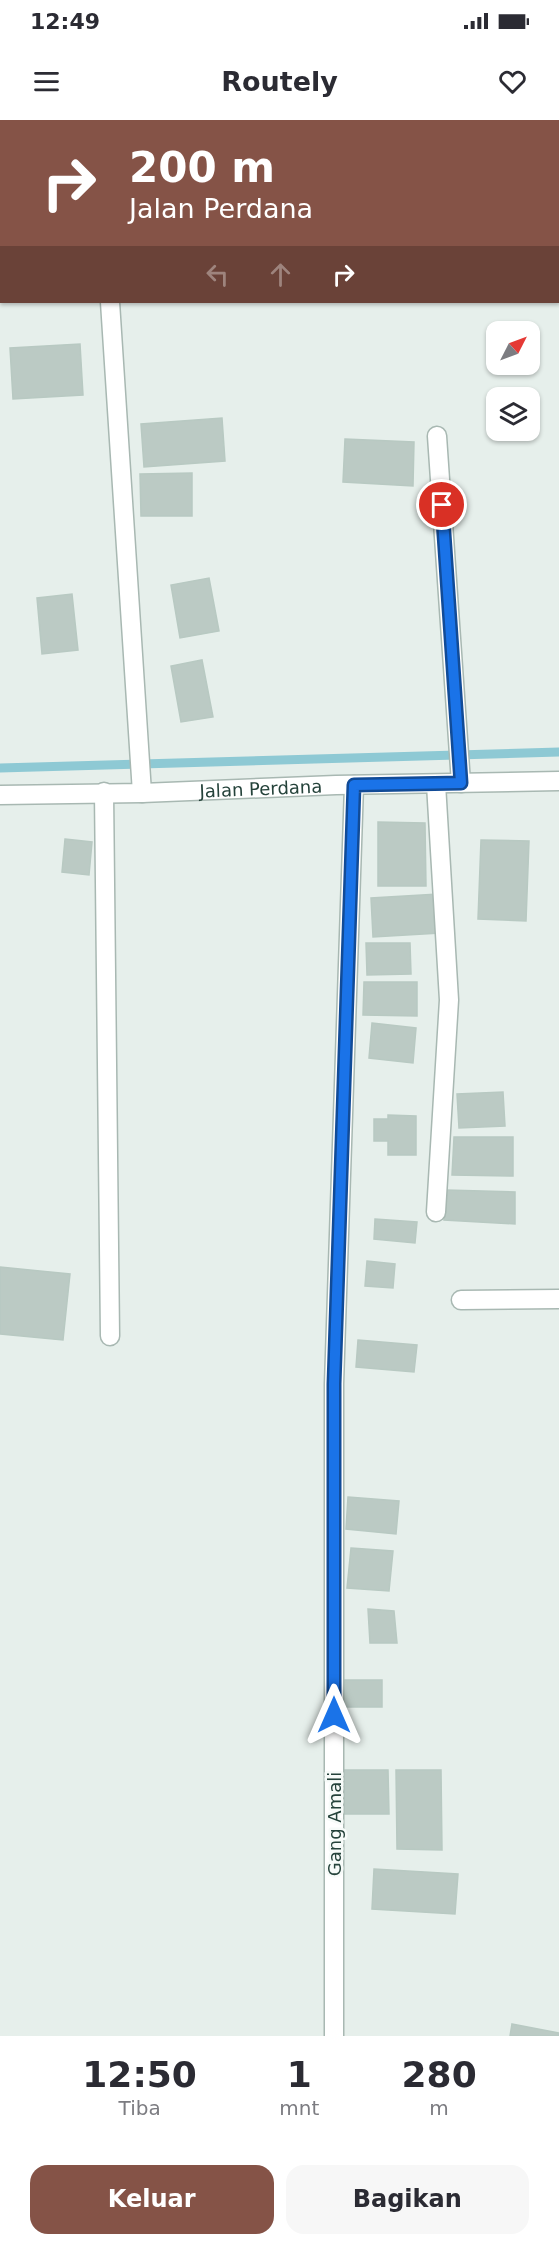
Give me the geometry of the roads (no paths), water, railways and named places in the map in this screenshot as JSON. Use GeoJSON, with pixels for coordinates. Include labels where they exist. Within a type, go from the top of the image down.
{"type":"FeatureCollection","features":[{"type":"Feature","properties":{"kind":"street"},"geometry":{"type":"LineString","coordinates":[[110,303],[142,786]]}},
{"type":"Feature","properties":{"kind":"street"},"geometry":{"type":"LineString","coordinates":[[437,436],[461,783]]}},
{"type":"Feature","properties":{"kind":"street","name":"Jalan Perdana"},"geometry":{"type":"LineString","coordinates":[[0,795],[104,792],[142,786],[559,781]]}},
{"type":"Feature","properties":{"kind":"street"},"geometry":{"type":"LineString","coordinates":[[436,784],[449,1000],[436,1212]]}},
{"type":"Feature","properties":{"kind":"street","name":"Gang Amali"},"geometry":{"type":"LineString","coordinates":[[334,2036],[334,1384],[354,785]]}},
{"type":"Feature","properties":{"kind":"street"},"geometry":{"type":"LineString","coordinates":[[104,792],[110,1336]]}},
{"type":"Feature","properties":{"kind":"street"},"geometry":{"type":"LineString","coordinates":[[461,1300],[559,1299]]}},
{"type":"Feature","properties":{"kind":"waterway"},"geometry":{"type":"LineString","coordinates":[[0,768],[559,752]]}}]}
